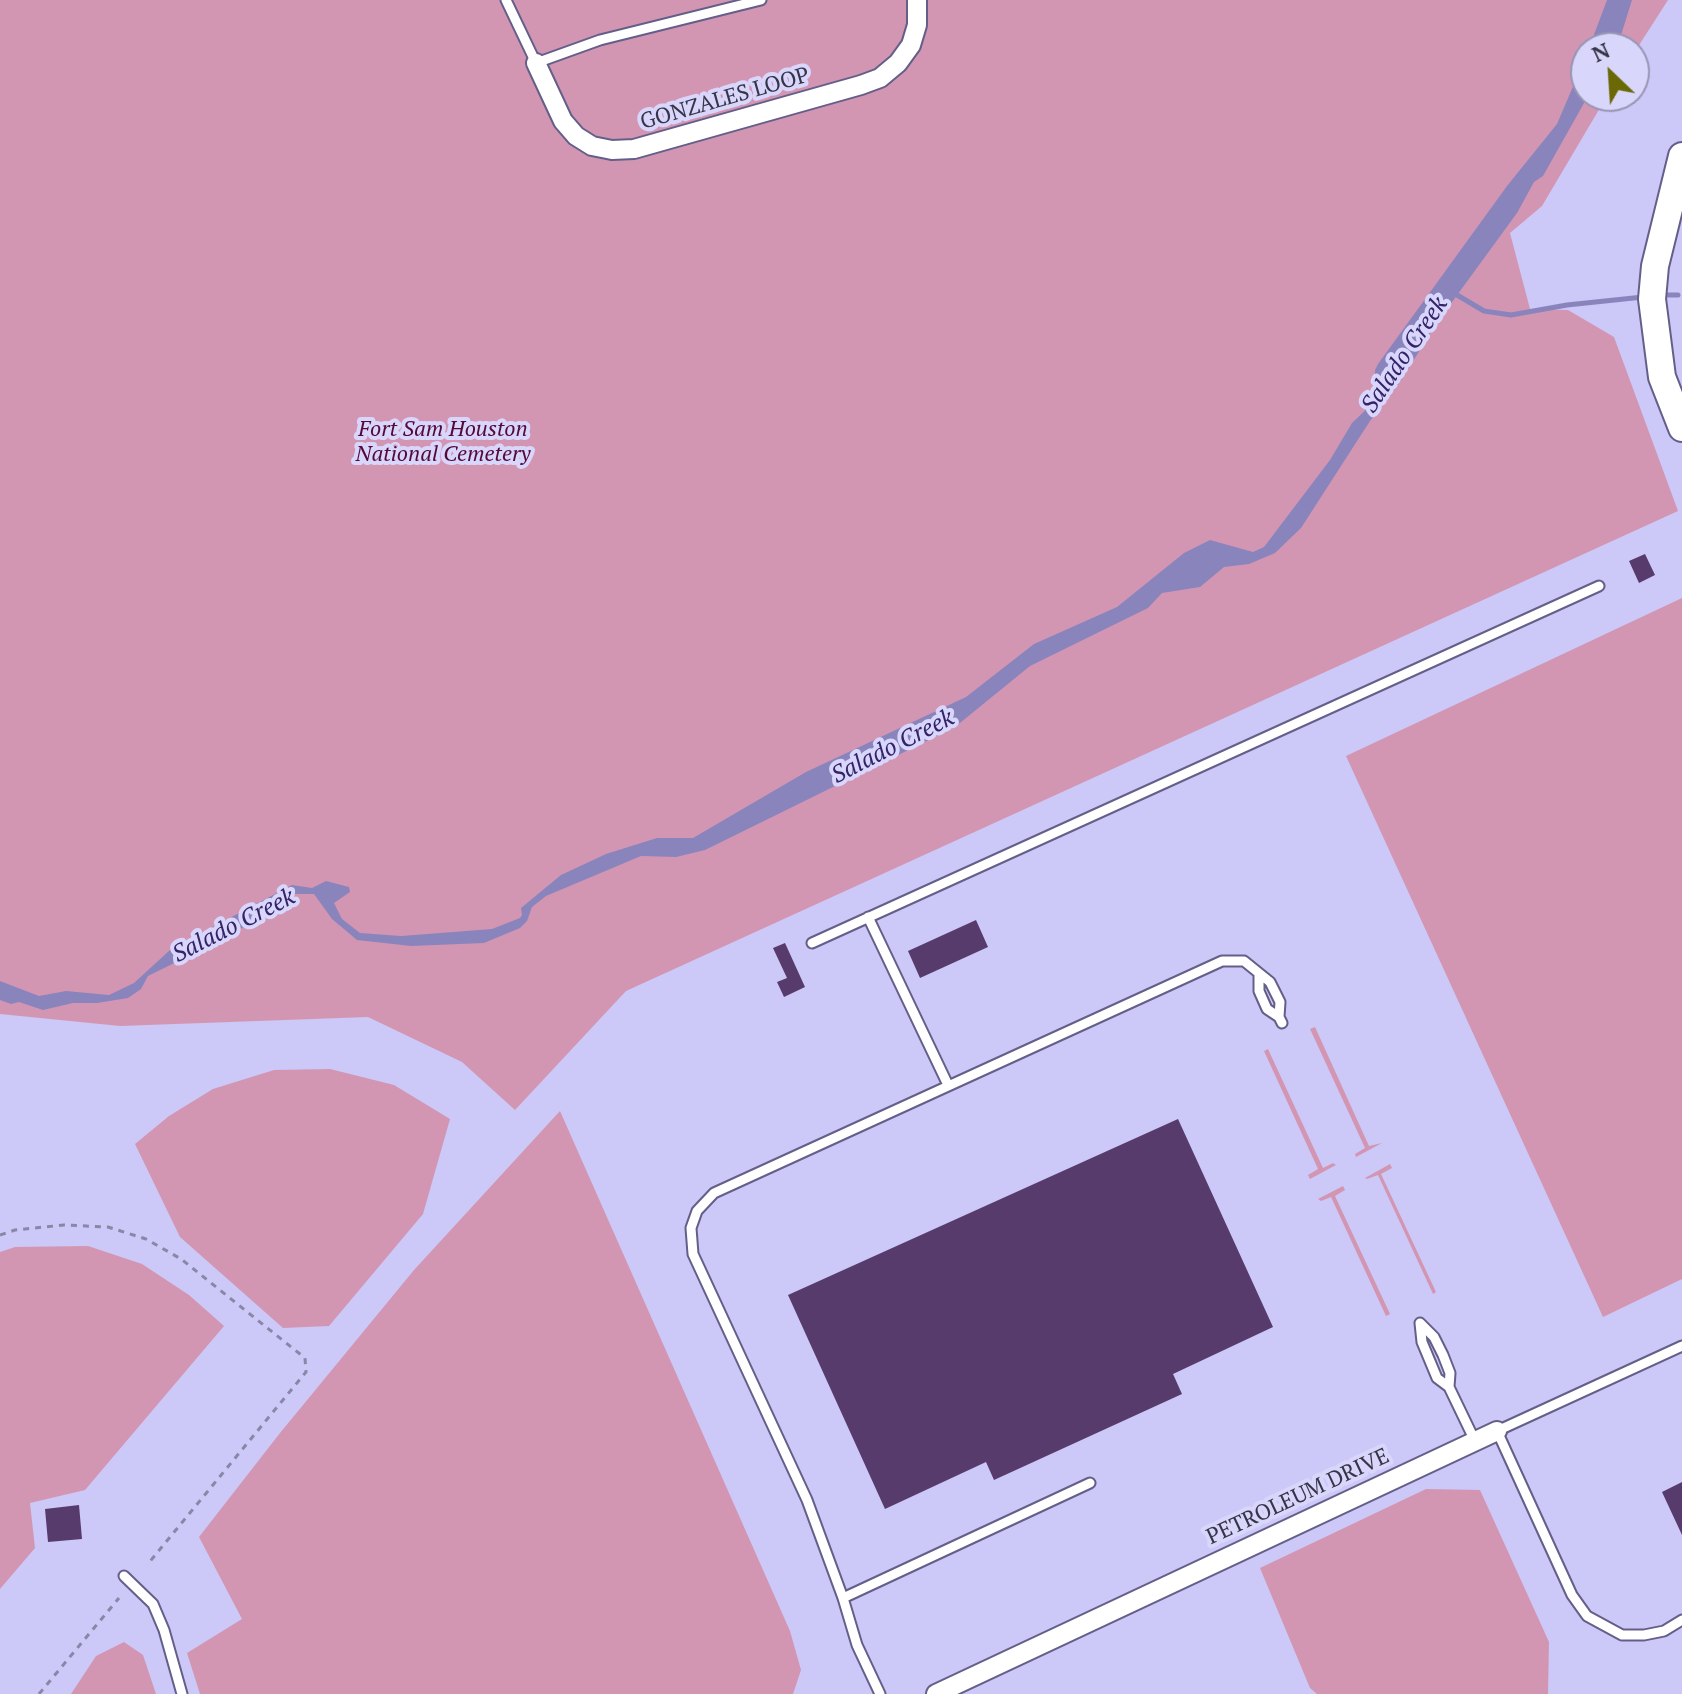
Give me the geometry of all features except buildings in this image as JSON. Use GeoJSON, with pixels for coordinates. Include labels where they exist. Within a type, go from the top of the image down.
{"type":"FeatureCollection","features":[{"type":"Feature","properties":{"kind":"street","name":"GONZALES LOOP"},"geometry":{"type":"LineString","coordinates":[[536,63],[563,121],[576,136],[592,146],[612,150],[634,149],[880,78],[898,63],[911,45],[917,25],[917,0]]}},
{"type":"Feature","properties":{"kind":"street"},"geometry":{"type":"LineString","coordinates":[[1682,156],[1655,266],[1652,299],[1662,377],[1682,428]]}},
{"type":"Feature","properties":{"kind":"street","name":"PETROLEUM DRIVE"},"geometry":{"type":"LineString","coordinates":[[936,1694],[1497,1431]]}},
{"type":"Feature","properties":{"kind":"lane"},"geometry":{"type":"LineString","coordinates":[[506,0],[536,63],[600,40],[761,0]]}},
{"type":"Feature","properties":{"kind":"lane"},"geometry":{"type":"LineString","coordinates":[[812,943],[1599,586]]}},
{"type":"Feature","properties":{"kind":"lane"},"geometry":{"type":"LineString","coordinates":[[868,917],[948,1085]]}},
{"type":"Feature","properties":{"kind":"lane"},"geometry":{"type":"LineString","coordinates":[[880,1694],[857,1645],[807,1500],[693,1254],[691,1228],[697,1211],[714,1193],[1222,961],[1244,961],[1270,982],[1280,1002],[1280,1020]]}},
{"type":"Feature","properties":{"kind":"lane"},"geometry":{"type":"LineString","coordinates":[[1449,1387],[1450,1373],[1443,1355],[1434,1337],[1420,1323],[1422,1342],[1437,1378],[1449,1387],[1475,1441]]}},
{"type":"Feature","properties":{"kind":"lane","name":"PETROLEUM DRIVE"},"geometry":{"type":"LineString","coordinates":[[1497,1431],[1682,1346]]}},
{"type":"Feature","properties":{"kind":"lane"},"geometry":{"type":"LineString","coordinates":[[1497,1431],[1572,1595],[1587,1616],[1622,1635],[1664,1631],[1682,1620]]}},
{"type":"Feature","properties":{"kind":"lane"},"geometry":{"type":"LineString","coordinates":[[843,1598],[1090,1483]]}},
{"type":"Feature","properties":{"kind":"lane"},"geometry":{"type":"LineString","coordinates":[[124,1576],[153,1604],[164,1630],[182,1694]]}},
{"type":"Feature","properties":{"kind":"path"},"geometry":{"type":"LineString","coordinates":[[0,1235],[15,1230],[64,1225],[108,1227],[146,1239],[181,1259],[305,1358],[306,1372],[147,1565]]}},
{"type":"Feature","properties":{"kind":"path"},"geometry":{"type":"LineString","coordinates":[[39,1694],[119,1598]]}},
{"type":"Feature","properties":{"kind":"green space","name":"Fort Sam Houston National Cemetery"},"geometry":{"type":"Polygon","coordinates":[[[0,0],[1668,0],[1647,32],[1570,32],[1570,112],[1598,112],[1542,206],[1510,233],[1530,309],[1568,310],[1614,337],[1678,511],[626,991],[515,1110],[462,1062],[368,1017],[120,1026],[0,1014],[0,0]]]}},
{"type":"Feature","properties":{"kind":"green space"},"geometry":{"type":"Polygon","coordinates":[[[1682,598],[1682,1279],[1603,1317],[1346,756],[1682,598]]]}},
{"type":"Feature","properties":{"kind":"green space"},"geometry":{"type":"Polygon","coordinates":[[[1315,1027],[1369,1146],[1382,1143],[1356,1157],[1355,1154],[1365,1148],[1310,1029],[1315,1027]]]}},
{"type":"Feature","properties":{"kind":"green space"},"geometry":{"type":"Polygon","coordinates":[[[1268,1049],[1323,1168],[1333,1163],[1336,1165],[1310,1179],[1308,1175],[1318,1169],[1264,1051],[1268,1049]]]}},
{"type":"Feature","properties":{"kind":"green space"},"geometry":{"type":"Polygon","coordinates":[[[330,1069],[394,1085],[450,1119],[423,1214],[329,1326],[283,1328],[180,1237],[135,1144],[169,1116],[213,1089],[274,1070],[330,1069]]]}},
{"type":"Feature","properties":{"kind":"green space"},"geometry":{"type":"Polygon","coordinates":[[[560,1111],[790,1631],[801,1670],[793,1694],[200,1694],[187,1653],[242,1619],[199,1537],[414,1270],[560,1111]]]}},
{"type":"Feature","properties":{"kind":"green space"},"geometry":{"type":"Polygon","coordinates":[[[1390,1164],[1392,1168],[1381,1174],[1436,1292],[1433,1294],[1378,1175],[1365,1178],[1390,1164]]]}},
{"type":"Feature","properties":{"kind":"green space"},"geometry":{"type":"Polygon","coordinates":[[[1343,1186],[1345,1190],[1335,1196],[1390,1314],[1386,1316],[1331,1197],[1321,1201],[1318,1199],[1343,1186]]]}},
{"type":"Feature","properties":{"kind":"green space"},"geometry":{"type":"Polygon","coordinates":[[[88,1246],[142,1264],[189,1295],[224,1326],[85,1490],[30,1503],[35,1548],[0,1589],[0,1252],[15,1247],[88,1246]]]}},
{"type":"Feature","properties":{"kind":"green space"},"geometry":{"type":"Polygon","coordinates":[[[1426,1489],[1480,1490],[1549,1642],[1548,1694],[1317,1694],[1310,1688],[1260,1568],[1426,1489]]]}},
{"type":"Feature","properties":{"kind":"green space"},"geometry":{"type":"Polygon","coordinates":[[[124,1642],[143,1655],[156,1694],[71,1694],[96,1656],[124,1642]]]}},
{"type":"Feature","properties":{"kind":"water"},"geometry":{"type":"Polygon","coordinates":[[[1607,0],[1632,0],[1622,32],[1595,32],[1607,0]]]}},
{"type":"Feature","properties":{"kind":"water","name":"Salado Creek"},"geometry":{"type":"Polygon","coordinates":[[[1570,94],[1570,112],[1579,112],[1543,176],[1534,182],[1517,213],[1436,324],[1301,528],[1275,553],[1249,564],[1224,567],[1200,587],[1162,593],[1148,608],[1030,666],[955,727],[705,850],[676,857],[641,856],[546,896],[532,907],[527,921],[520,928],[484,943],[411,946],[357,940],[332,919],[314,894],[292,894],[229,936],[148,976],[141,989],[128,998],[73,1003],[43,1010],[0,1000],[0,981],[39,996],[66,991],[109,995],[134,983],[170,950],[198,939],[205,931],[292,885],[312,888],[326,881],[349,887],[350,892],[334,903],[342,919],[360,933],[401,936],[492,929],[520,918],[521,908],[561,875],[606,854],[657,838],[693,838],[806,772],[966,697],[1034,644],[1117,607],[1184,553],[1210,540],[1253,552],[1264,547],[1330,460],[1352,423],[1375,401],[1375,370],[1378,364],[1507,186],[1557,124],[1570,94]]]}},
{"type":"Feature","properties":{"kind":"waterway"},"geometry":{"type":"LineString","coordinates":[[1452,292],[1484,311],[1511,315],[1643,297]]}},
{"type":"Feature","properties":{"kind":"waterway"},"geometry":{"type":"LineString","coordinates":[[1661,295],[1678,295]]}}]}
